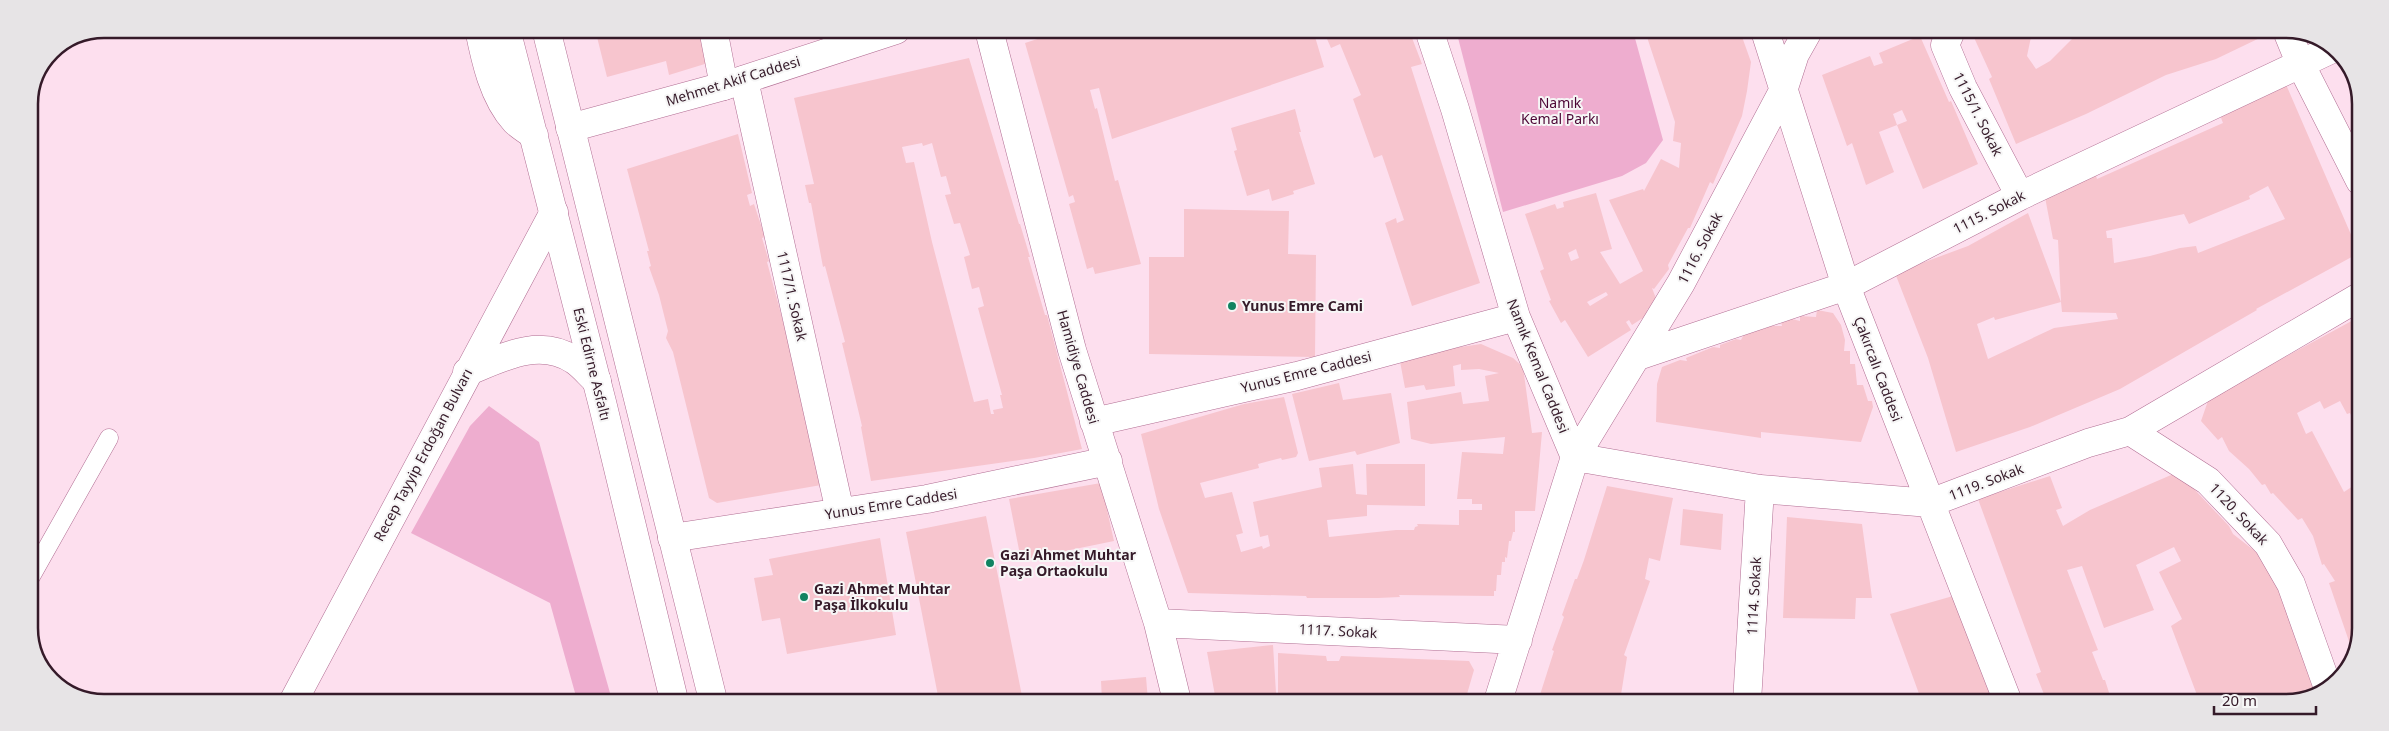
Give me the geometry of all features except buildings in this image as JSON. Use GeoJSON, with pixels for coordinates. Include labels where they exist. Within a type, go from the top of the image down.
{"type":"FeatureCollection","features":[{"type":"Feature","properties":{"kind":"street"},"geometry":{"type":"LineString","coordinates":[[481,37],[484,54],[500,99],[515,121],[534,135]]}},
{"type":"Feature","properties":{"kind":"street","name":"Eski Edirne Asfaltı"},"geometry":{"type":"LineString","coordinates":[[508,37],[597,381],[673,694]]}},
{"type":"Feature","properties":{"kind":"street"},"geometry":{"type":"LineString","coordinates":[[548,37],[711,694]]}},
{"type":"Feature","properties":{"kind":"street","name":"1117/1. Sokak"},"geometry":{"type":"LineString","coordinates":[[716,37],[734,83],[840,512]]}},
{"type":"Feature","properties":{"kind":"street","name":"Mehmet Akif Caddesi"},"geometry":{"type":"LineString","coordinates":[[534,135],[570,128],[734,83],[866,37]]}},
{"type":"Feature","properties":{"kind":"street","name":"Hamidiye Caddesi"},"geometry":{"type":"LineString","coordinates":[[991,37],[1072,350],[1158,623],[1175,694]]}},
{"type":"Feature","properties":{"kind":"street","name":"Namık Kemal Caddesi"},"geometry":{"type":"LineString","coordinates":[[1431,37],[1455,109],[1516,317],[1575,457]]}},
{"type":"Feature","properties":{"kind":"street","name":"Çakırcalı Caddesi"},"geometry":{"type":"LineString","coordinates":[[1767,37],[1846,286],[2005,694]]}},
{"type":"Feature","properties":{"kind":"street","name":"1116. Sokak"},"geometry":{"type":"LineString","coordinates":[[1575,457],[1681,283],[1783,91],[1795,54],[1805,37]]}},
{"type":"Feature","properties":{"kind":"street","name":"1115/1. Sokak"},"geometry":{"type":"LineString","coordinates":[[1948,37],[1945,45],[1963,88],[2020,196]]}},
{"type":"Feature","properties":{"kind":"street"},"geometry":{"type":"LineString","coordinates":[[2290,37],[2301,65],[2351,164]]}},
{"type":"Feature","properties":{"kind":"street","name":"1115. Sokak"},"geometry":{"type":"LineString","coordinates":[[1638,356],[1846,286],[2020,196],[2326,52]]}},
{"type":"Feature","properties":{"kind":"street","name":"Recep Tayyip Erdoğan Bulvarı"},"geometry":{"type":"LineString","coordinates":[[297,694],[467,372],[580,167]]}},
{"type":"Feature","properties":{"kind":"street","name":"1119. Sokak"},"geometry":{"type":"LineString","coordinates":[[1575,457],[1760,490],[1930,503],[2088,443],[2130,430],[2351,301]]}},
{"type":"Feature","properties":{"kind":"street","name":"Yunus Emre Caddesi"},"geometry":{"type":"LineString","coordinates":[[1094,422],[1297,376],[1516,317]]}},
{"type":"Feature","properties":{"kind":"street"},"geometry":{"type":"LineString","coordinates":[[467,372],[514,352],[548,349],[574,360],[597,381]]}},
{"type":"Feature","properties":{"kind":"street","name":"1120. Sokak"},"geometry":{"type":"LineString","coordinates":[[2130,430],[2208,481],[2268,544],[2291,584],[2325,680]]}},
{"type":"Feature","properties":{"kind":"street"},"geometry":{"type":"LineString","coordinates":[[1500,694],[1575,457]]}},
{"type":"Feature","properties":{"kind":"street","name":"Yunus Emre Caddesi"},"geometry":{"type":"LineString","coordinates":[[672,538],[927,500],[1108,461]]}},
{"type":"Feature","properties":{"kind":"street","name":"1114. Sokak"},"geometry":{"type":"LineString","coordinates":[[1747,694],[1760,490]]}},
{"type":"Feature","properties":{"kind":"street","name":"1117. Sokak"},"geometry":{"type":"LineString","coordinates":[[1158,623],[1518,640]]}},
{"type":"Feature","properties":{"kind":"lane"},"geometry":{"type":"LineString","coordinates":[[38,564],[110,438]]}},
{"type":"Feature","properties":{"kind":"green space","name":"Namık Kemal Parkı"},"geometry":{"type":"Polygon","coordinates":[[[1458,37],[1635,37],[1663,140],[1646,163],[1622,176],[1503,212],[1458,37]]]}},
{"type":"Feature","properties":{"kind":"green space"},"geometry":{"type":"Polygon","coordinates":[[[489,406],[539,442],[610,694],[575,694],[550,603],[411,533],[470,426],[489,406]]]}},
{"type":"Feature","properties":{"kind":"place","name":"Yunus Emre Cami"},"geometry":{"type":"Point","coordinates":[1232,306]}},
{"type":"Feature","properties":{"kind":"place","name":"Gazi Ahmet Muhtar Paşa Ortaokulu"},"geometry":{"type":"Point","coordinates":[990,563]}},
{"type":"Feature","properties":{"kind":"place","name":"Gazi Ahmet Muhtar Paşa İlkokulu"},"geometry":{"type":"Point","coordinates":[804,597]}}]}
